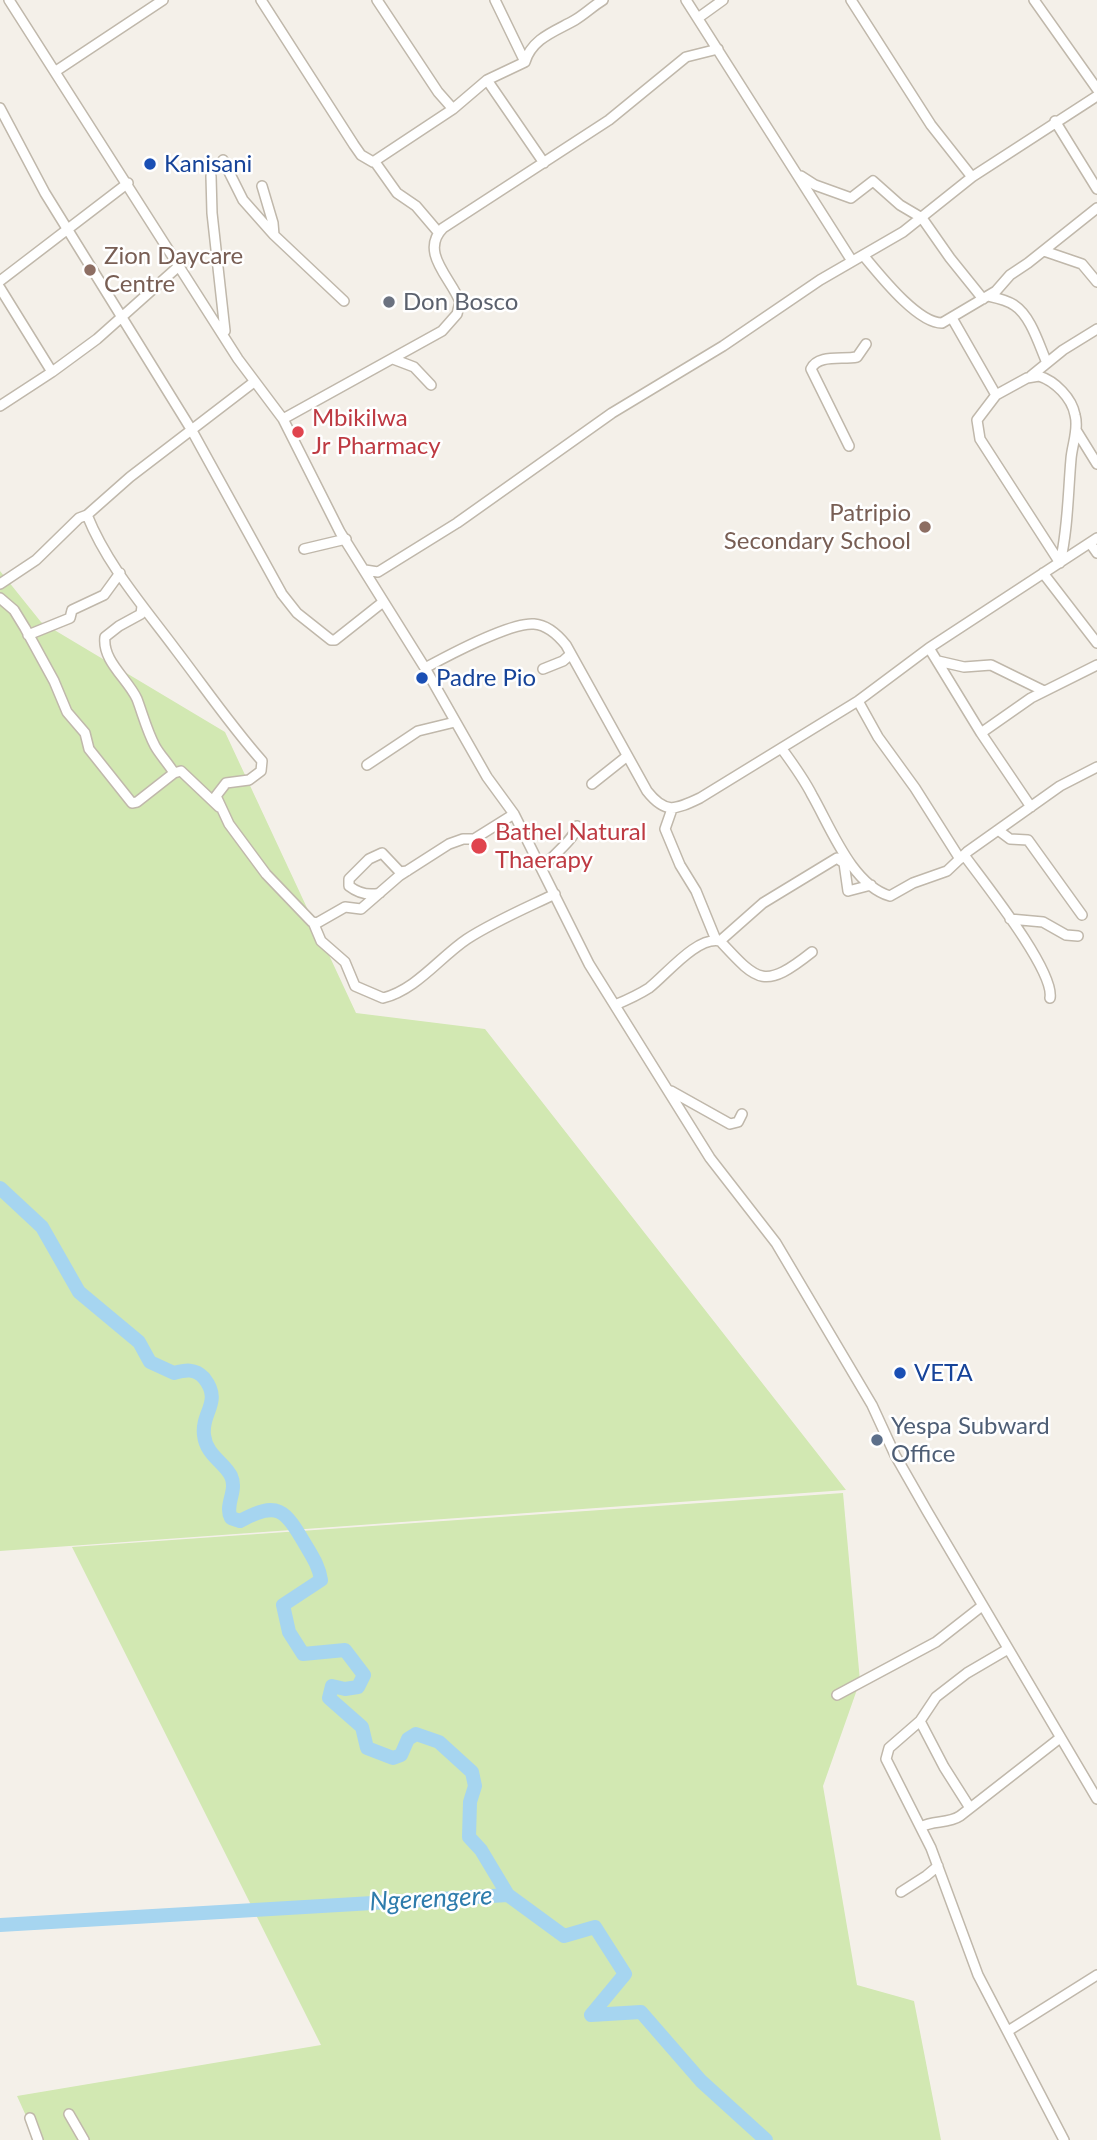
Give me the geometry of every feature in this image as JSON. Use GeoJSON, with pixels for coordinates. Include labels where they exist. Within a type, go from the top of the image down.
{"type":"FeatureCollection","features":[{"type":"Feature","properties":{"kind":"street"},"geometry":{"type":"LineString","coordinates":[[9,0],[254,382],[284,419],[330,513],[425,668],[487,777],[514,814],[589,964],[710,1158],[776,1243],[872,1405],[895,1455],[982,1606],[1097,1799]]}},
{"type":"Feature","properties":{"kind":"street"},"geometry":{"type":"LineString","coordinates":[[56,71],[163,0]]}},
{"type":"Feature","properties":{"kind":"street"},"geometry":{"type":"LineString","coordinates":[[261,0],[358,151],[370,162],[375,162],[453,109],[487,80],[525,62],[528,53],[551,31],[603,0]]}},
{"type":"Feature","properties":{"kind":"street"},"geometry":{"type":"LineString","coordinates":[[377,0],[438,92],[453,109]]}},
{"type":"Feature","properties":{"kind":"street"},"geometry":{"type":"LineString","coordinates":[[495,0],[500,5],[525,62]]}},
{"type":"Feature","properties":{"kind":"street"},"geometry":{"type":"LineString","coordinates":[[686,0],[852,261]]}},
{"type":"Feature","properties":{"kind":"street"},"geometry":{"type":"LineString","coordinates":[[698,18],[723,0]]}},
{"type":"Feature","properties":{"kind":"street"},"geometry":{"type":"LineString","coordinates":[[851,0],[931,125],[972,177]]}},
{"type":"Feature","properties":{"kind":"street"},"geometry":{"type":"LineString","coordinates":[[1034,0],[1097,89]]}},
{"type":"Feature","properties":{"kind":"street"},"geometry":{"type":"LineString","coordinates":[[284,419],[442,331],[450,324],[459,309],[458,296],[435,254],[434,241],[453,221],[608,120],[686,57],[718,49]]}},
{"type":"Feature","properties":{"kind":"street"},"geometry":{"type":"LineString","coordinates":[[487,80],[544,163]]}},
{"type":"Feature","properties":{"kind":"street"},"geometry":{"type":"LineString","coordinates":[[438,92],[438,117]]}},
{"type":"Feature","properties":{"kind":"street"},"geometry":{"type":"LineString","coordinates":[[365,570],[378,572],[413,551],[612,413],[723,346],[785,302],[887,243],[972,177],[1097,96]]}},
{"type":"Feature","properties":{"kind":"street"},"geometry":{"type":"LineString","coordinates":[[0,108],[36,177],[191,429],[282,594],[301,616],[331,640],[335,640],[383,602]]}},
{"type":"Feature","properties":{"kind":"street"},"geometry":{"type":"LineString","coordinates":[[1055,121],[1097,189]]}},
{"type":"Feature","properties":{"kind":"street"},"geometry":{"type":"LineString","coordinates":[[223,160],[243,200],[274,235],[344,301]]}},
{"type":"Feature","properties":{"kind":"street"},"geometry":{"type":"LineString","coordinates":[[375,162],[397,193],[416,206],[439,233]]}},
{"type":"Feature","properties":{"kind":"street"},"geometry":{"type":"LineString","coordinates":[[796,173],[815,185],[851,198],[873,181],[900,205],[922,218],[950,258],[986,297],[1006,301],[1018,308],[1032,329],[1047,363]]}},
{"type":"Feature","properties":{"kind":"street"},"geometry":{"type":"LineString","coordinates":[[211,176],[214,237],[225,336]]}},
{"type":"Feature","properties":{"kind":"street"},"geometry":{"type":"LineString","coordinates":[[0,281],[128,183]]}},
{"type":"Feature","properties":{"kind":"street"},"geometry":{"type":"LineString","coordinates":[[262,186],[274,235]]}},
{"type":"Feature","properties":{"kind":"street"},"geometry":{"type":"LineString","coordinates":[[863,255],[922,316],[937,323],[952,318],[996,290],[1010,275],[1097,208]]}},
{"type":"Feature","properties":{"kind":"street"},"geometry":{"type":"LineString","coordinates":[[1044,251],[1082,264],[1097,282]]}},
{"type":"Feature","properties":{"kind":"street"},"geometry":{"type":"LineString","coordinates":[[0,406],[52,372],[123,317],[180,265]]}},
{"type":"Feature","properties":{"kind":"street"},"geometry":{"type":"LineString","coordinates":[[0,288],[52,372]]}},
{"type":"Feature","properties":{"kind":"street"},"geometry":{"type":"LineString","coordinates":[[952,318],[996,395]]}},
{"type":"Feature","properties":{"kind":"street"},"geometry":{"type":"LineString","coordinates":[[1059,563],[1006,477],[982,445],[977,424],[979,416],[996,395],[1031,376],[1097,329]]}},
{"type":"Feature","properties":{"kind":"street"},"geometry":{"type":"LineString","coordinates":[[849,446],[811,369],[820,359],[844,360],[857,357],[866,344]]}},
{"type":"Feature","properties":{"kind":"street"},"geometry":{"type":"LineString","coordinates":[[393,359],[414,368],[430,385]]}},
{"type":"Feature","properties":{"kind":"street"},"geometry":{"type":"LineString","coordinates":[[1031,376],[1045,378],[1060,390],[1074,411],[1075,430],[1065,535],[1059,563]]}},
{"type":"Feature","properties":{"kind":"street"},"geometry":{"type":"LineString","coordinates":[[0,584],[36,560],[79,518],[87,515],[130,477],[254,382]]}},
{"type":"Feature","properties":{"kind":"street"},"geometry":{"type":"LineString","coordinates":[[1075,430],[1097,464]]}},
{"type":"Feature","properties":{"kind":"street"},"geometry":{"type":"LineString","coordinates":[[87,515],[100,544],[142,606],[234,730],[264,765],[261,771],[249,780],[226,783],[216,796],[221,803],[220,808]]}},
{"type":"Feature","properties":{"kind":"street"},"geometry":{"type":"LineString","coordinates":[[304,549],[346,539]]}},
{"type":"Feature","properties":{"kind":"street"},"geometry":{"type":"LineString","coordinates":[[425,668],[486,639],[530,624],[551,631],[560,638],[571,654],[626,757],[652,798],[661,806],[672,808],[700,798],[858,701],[929,649],[1094,540],[1097,553]]}},
{"type":"Feature","properties":{"kind":"street"},"geometry":{"type":"LineString","coordinates":[[28,635],[70,618],[72,610],[104,596],[120,573]]}},
{"type":"Feature","properties":{"kind":"street"},"geometry":{"type":"LineString","coordinates":[[1043,573],[1097,643]]}},
{"type":"Feature","properties":{"kind":"street"},"geometry":{"type":"LineString","coordinates":[[0,598],[13,610],[28,635],[67,712],[83,730],[89,748],[132,803],[174,773],[183,772],[220,808],[266,874],[313,922],[321,942],[345,962],[355,986],[383,998],[409,985],[467,939],[497,921],[555,894]]}},
{"type":"Feature","properties":{"kind":"street"},"geometry":{"type":"LineString","coordinates":[[142,606],[141,614],[105,637],[104,643],[111,660],[136,698],[156,748],[174,773]]}},
{"type":"Feature","properties":{"kind":"street"},"geometry":{"type":"LineString","coordinates":[[929,649],[1031,807]]}},
{"type":"Feature","properties":{"kind":"street"},"geometry":{"type":"LineString","coordinates":[[543,669],[563,661],[571,654]]}},
{"type":"Feature","properties":{"kind":"street"},"geometry":{"type":"LineString","coordinates":[[938,661],[964,667],[991,665],[1044,691]]}},
{"type":"Feature","properties":{"kind":"street"},"geometry":{"type":"LineString","coordinates":[[981,733],[1044,691],[1097,665]]}},
{"type":"Feature","properties":{"kind":"street"},"geometry":{"type":"LineString","coordinates":[[858,701],[878,737],[962,857],[1030,947],[1051,989],[1050,998]]}},
{"type":"Feature","properties":{"kind":"street"},"geometry":{"type":"LineString","coordinates":[[367,765],[418,731],[455,722]]}},
{"type":"Feature","properties":{"kind":"street"},"geometry":{"type":"LineString","coordinates":[[782,749],[811,792],[855,870],[868,885],[890,896],[913,883],[941,874],[1060,786],[1097,767]]}},
{"type":"Feature","properties":{"kind":"street"},"geometry":{"type":"LineString","coordinates":[[592,785],[626,757]]}},
{"type":"Feature","properties":{"kind":"street"},"geometry":{"type":"LineString","coordinates":[[672,808],[665,829],[718,940],[750,972],[765,977],[787,972],[812,952]]}},
{"type":"Feature","properties":{"kind":"street"},"geometry":{"type":"LineString","coordinates":[[313,922],[317,923],[346,906],[361,909],[400,876],[449,844],[463,838],[474,839],[514,814]]}},
{"type":"Feature","properties":{"kind":"street"},"geometry":{"type":"LineString","coordinates":[[542,868],[572,839],[577,826]]}},
{"type":"Feature","properties":{"kind":"street"},"geometry":{"type":"LineString","coordinates":[[998,830],[1010,839],[1028,840],[1082,915]]}},
{"type":"Feature","properties":{"kind":"street"},"geometry":{"type":"LineString","coordinates":[[380,892],[370,895],[356,890],[350,887],[349,879],[369,859],[382,853],[400,872],[408,871]]}},
{"type":"Feature","properties":{"kind":"street"},"geometry":{"type":"LineString","coordinates":[[615,1005],[642,992],[703,943],[718,940],[763,903],[837,858],[844,863],[848,891],[872,885]]}},
{"type":"Feature","properties":{"kind":"street"},"geometry":{"type":"LineString","coordinates":[[1010,919],[1043,922],[1066,935],[1078,936]]}},
{"type":"Feature","properties":{"kind":"street"},"geometry":{"type":"LineString","coordinates":[[669,1090],[730,1124],[738,1122],[742,1114]]}},
{"type":"Feature","properties":{"kind":"street"},"geometry":{"type":"LineString","coordinates":[[837,1695],[936,1642],[982,1606]]}},
{"type":"Feature","properties":{"kind":"street"},"geometry":{"type":"LineString","coordinates":[[1007,1649],[967,1673],[936,1697],[920,1721],[889,1748],[886,1759],[938,1866],[978,1975],[1064,2140]]}},
{"type":"Feature","properties":{"kind":"street"},"geometry":{"type":"LineString","coordinates":[[920,1721],[944,1767],[970,1808]]}},
{"type":"Feature","properties":{"kind":"street"},"geometry":{"type":"LineString","coordinates":[[921,1827],[951,1822],[1060,1738]]}},
{"type":"Feature","properties":{"kind":"street"},"geometry":{"type":"LineString","coordinates":[[901,1892],[938,1866]]}},
{"type":"Feature","properties":{"kind":"street"},"geometry":{"type":"LineString","coordinates":[[1008,2031],[1097,1975]]}},
{"type":"Feature","properties":{"kind":"street"},"geometry":{"type":"LineString","coordinates":[[69,2113],[84,2140]]}},
{"type":"Feature","properties":{"kind":"street"},"geometry":{"type":"LineString","coordinates":[[30,2118],[38,2140]]}},
{"type":"Feature","properties":{"kind":"green space"},"geometry":{"type":"Polygon","coordinates":[[[0,571],[41,622],[225,732],[356,1013],[485,1029],[846,1490],[0,1551],[0,571]]]}},
{"type":"Feature","properties":{"kind":"green space"},"geometry":{"type":"Polygon","coordinates":[[[843,1493],[860,1681],[823,1786],[857,1985],[914,2001],[941,2140],[37,2140],[17,2096],[321,2045],[72,1547],[843,1493]]]}},
{"type":"Feature","properties":{"kind":"waterway"},"geometry":{"type":"LineString","coordinates":[[0,1188],[42,1227],[79,1292],[139,1342],[150,1362],[174,1373],[193,1371],[204,1378],[212,1394],[205,1420],[205,1442],[231,1476],[231,1518],[240,1521],[272,1510],[286,1516],[319,1570],[321,1580],[283,1605],[289,1632],[303,1654],[345,1650],[364,1675],[358,1687],[345,1689],[332,1686],[329,1698],[362,1727],[367,1748],[393,1758],[401,1755],[408,1739],[416,1734],[439,1742],[472,1772],[475,1786],[470,1802],[469,1837],[481,1850],[508,1895]]}},
{"type":"Feature","properties":{"kind":"waterway","name":"Ngerengere"},"geometry":{"type":"LineString","coordinates":[[0,1925],[508,1895],[564,1936],[595,1927],[625,1974],[591,2015],[641,2012],[701,2081],[766,2140]]}},
{"type":"Feature","properties":{"kind":"place","name":"Kanisani"},"geometry":{"type":"Point","coordinates":[150,164]}},
{"type":"Feature","properties":{"kind":"place","name":"Zion Daycare Centre"},"geometry":{"type":"Point","coordinates":[90,270]}},
{"type":"Feature","properties":{"kind":"place","name":"Don Bosco"},"geometry":{"type":"Point","coordinates":[389,302]}},
{"type":"Feature","properties":{"kind":"place","name":"Mbikilwa Jr Pharmacy"},"geometry":{"type":"Point","coordinates":[298,432]}},
{"type":"Feature","properties":{"kind":"place","name":"Patripio Secondary School"},"geometry":{"type":"Point","coordinates":[925,527]}},
{"type":"Feature","properties":{"kind":"place","name":"Padre Pio"},"geometry":{"type":"Point","coordinates":[422,678]}},
{"type":"Feature","properties":{"kind":"place","name":"Bathel Natural Thaerapy"},"geometry":{"type":"Point","coordinates":[479,846]}},
{"type":"Feature","properties":{"kind":"place","name":"VETA"},"geometry":{"type":"Point","coordinates":[900,1373]}},
{"type":"Feature","properties":{"kind":"place","name":"Yespa Subward Office"},"geometry":{"type":"Point","coordinates":[877,1440]}}]}
